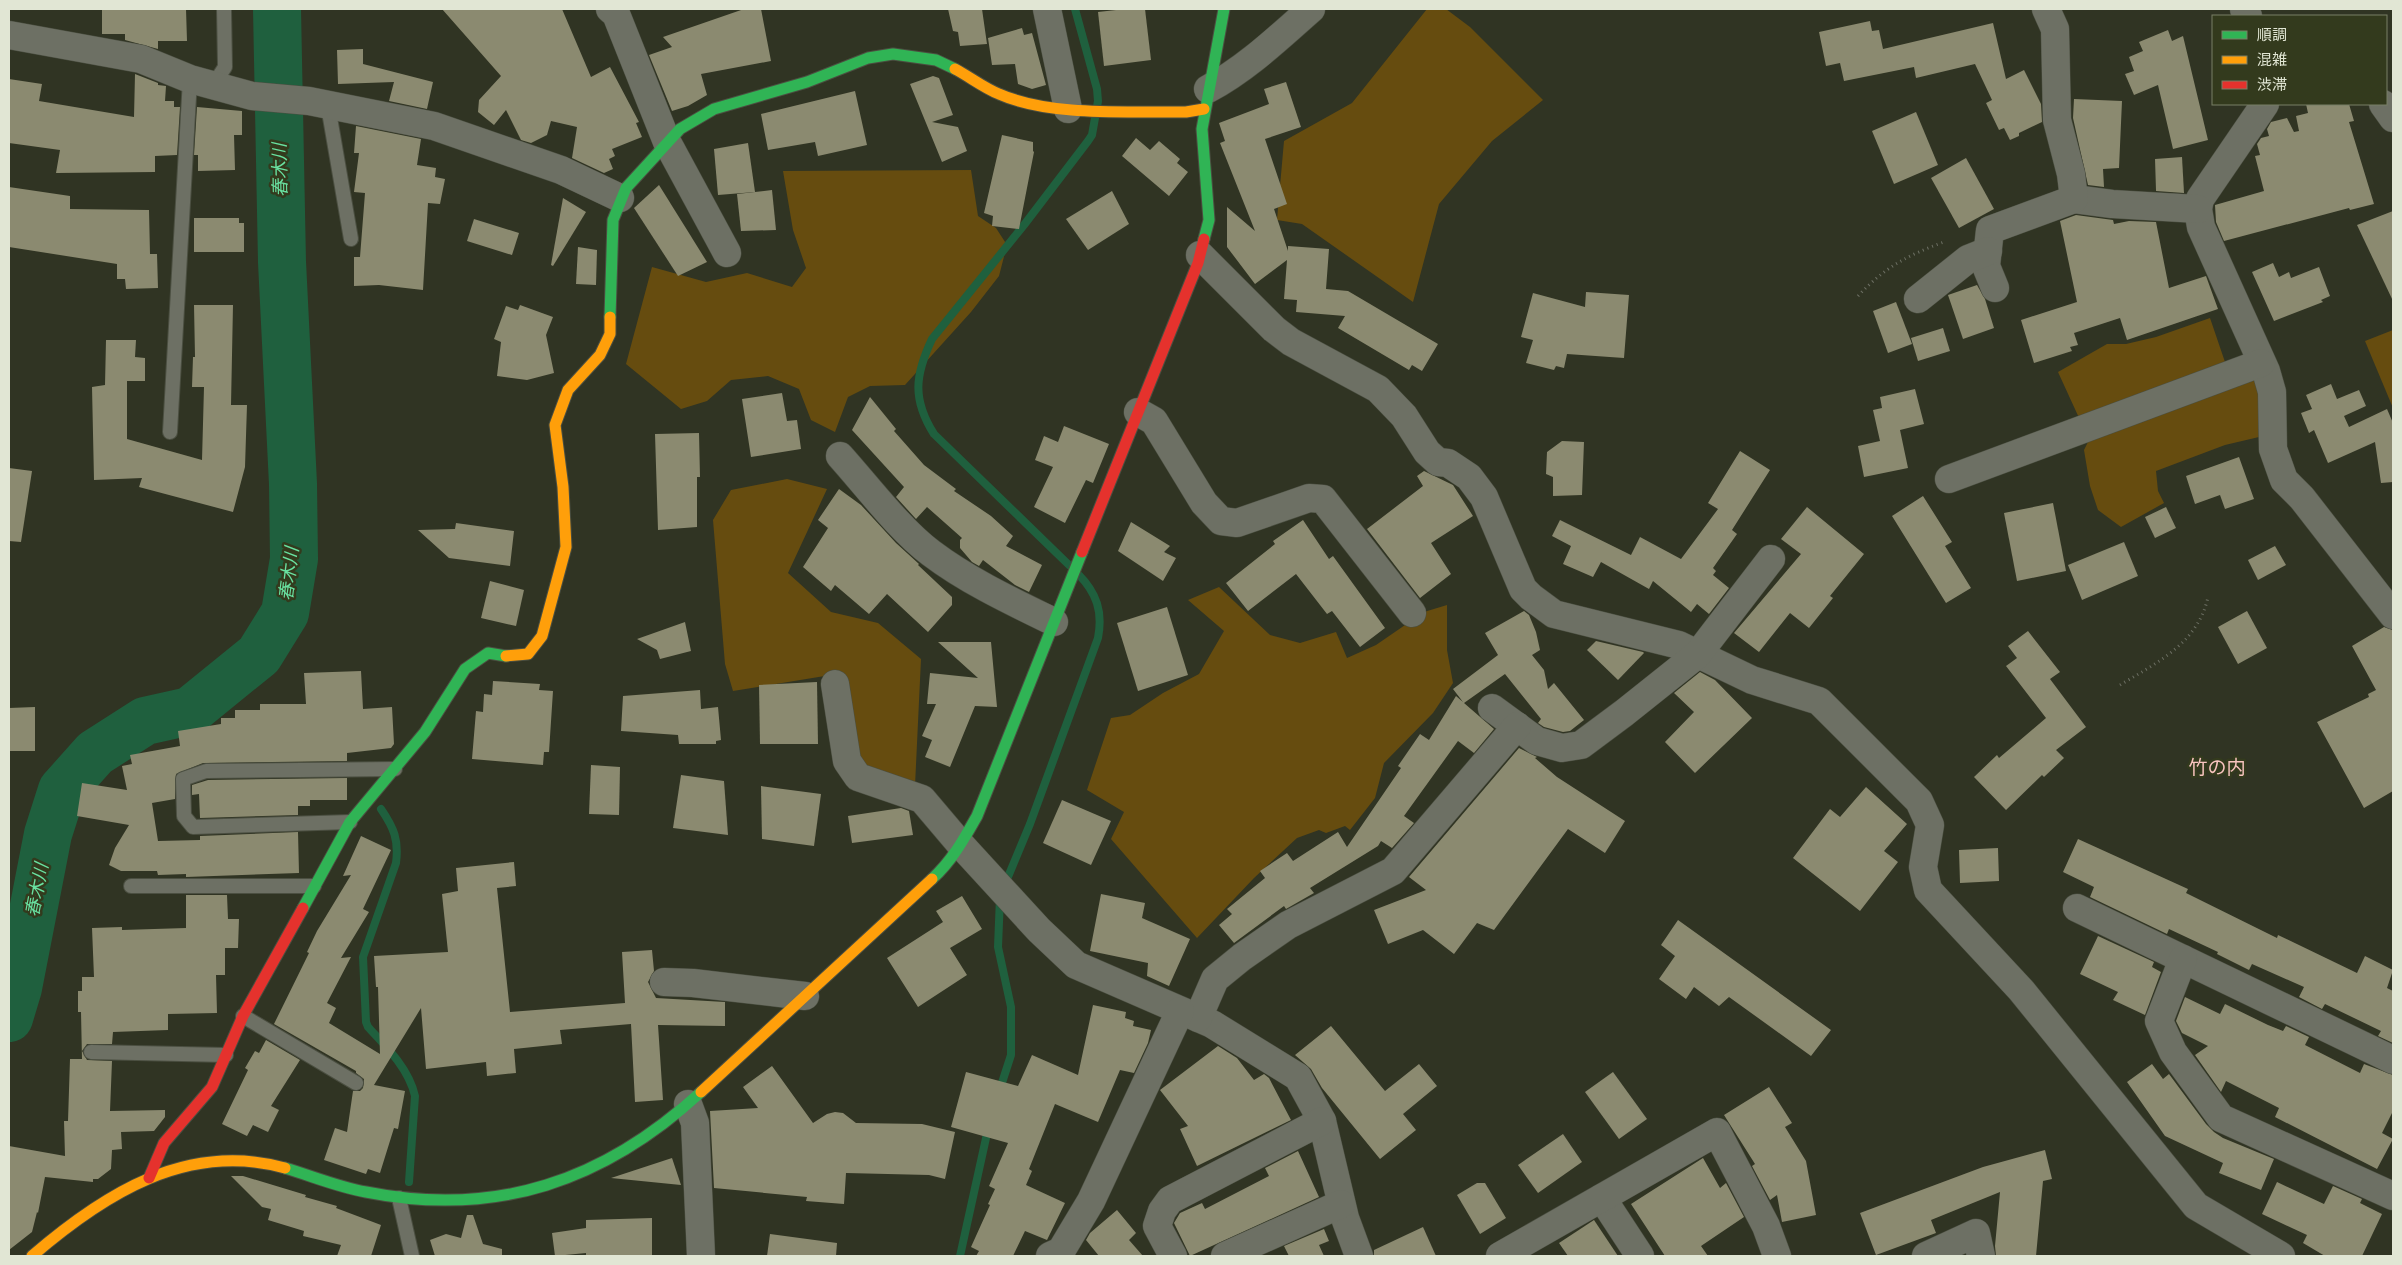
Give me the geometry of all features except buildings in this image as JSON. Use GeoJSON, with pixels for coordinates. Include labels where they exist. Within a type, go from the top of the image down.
{"type":"FeatureCollection","features":[{"type":"Feature","properties":{"kind":"street"},"geometry":{"type":"LineString","coordinates":[[610,9],[616,14],[667,142],[727,253]]}},
{"type":"Feature","properties":{"kind":"street"},"geometry":{"type":"LineString","coordinates":[[1047,9],[1068,109]]}},
{"type":"Feature","properties":{"kind":"street"},"geometry":{"type":"LineString","coordinates":[[32,1256],[57,1235],[104,1202],[167,1170],[208,1161],[243,1160],[364,1192],[399,1198],[485,1198],[539,1189],[560,1182],[617,1156],[652,1133],[688,1104],[935,877],[954,857],[976,816],[1200,255],[1209,220],[1202,142],[1206,99],[1224,9]]}},
{"type":"Feature","properties":{"kind":"street"},"geometry":{"type":"LineString","coordinates":[[149,1178],[164,1143],[212,1087],[243,1016],[350,822],[396,769],[424,732],[465,669],[488,653],[510,656],[528,654],[542,636],[566,547],[564,487],[555,425],[568,390],[600,355],[610,334],[613,220],[620,198],[667,142],[680,129],[714,109],[807,82],[868,58],[892,54],[936,60],[1013,100],[1031,105],[1068,109],[1186,112],[1206,99],[1266,50],[1311,9]]}},
{"type":"Feature","properties":{"kind":"street"},"geometry":{"type":"LineString","coordinates":[[2046,9],[2055,29],[2057,120],[2071,174],[2074,199]]}},
{"type":"Feature","properties":{"kind":"street"},"geometry":{"type":"LineString","coordinates":[[9,35],[141,59],[201,83],[252,96],[319,104],[434,126],[562,170],[620,198]]}},
{"type":"Feature","properties":{"kind":"street"},"geometry":{"type":"LineString","coordinates":[[2265,105],[2200,199],[2198,209],[2201,227],[2266,372],[2272,392],[2273,449],[2284,480],[2302,498],[2393,614]]}},
{"type":"Feature","properties":{"kind":"street"},"geometry":{"type":"LineString","coordinates":[[2384,105],[2393,118]]}},
{"type":"Feature","properties":{"kind":"street"},"geometry":{"type":"LineString","coordinates":[[1995,288],[1986,266],[1990,230],[2074,199],[2112,204],[2198,209]]}},
{"type":"Feature","properties":{"kind":"street"},"geometry":{"type":"LineString","coordinates":[[1918,299],[1968,259],[1988,251]]}},
{"type":"Feature","properties":{"kind":"street"},"geometry":{"type":"LineString","coordinates":[[1200,255],[1274,329],[1291,342],[1378,389],[1404,416],[1427,452],[1438,462],[1448,463],[1469,477],[1484,497],[1523,589],[1554,614],[1679,645],[1752,680],[1819,702],[1920,800],[1930,825],[1923,867],[1928,890],[2022,990],[2196,1206],[2281,1256]]}},
{"type":"Feature","properties":{"kind":"street"},"geometry":{"type":"LineString","coordinates":[[1949,479],[2261,363]]}},
{"type":"Feature","properties":{"kind":"street"},"geometry":{"type":"LineString","coordinates":[[1138,412],[1154,421],[1204,504],[1221,521],[1237,524],[1309,498],[1323,499],[1412,613]]}},
{"type":"Feature","properties":{"kind":"street"},"geometry":{"type":"LineString","coordinates":[[840,456],[915,540],[931,554],[1054,622]]}},
{"type":"Feature","properties":{"kind":"street"},"geometry":{"type":"LineString","coordinates":[[1492,708],[1537,741],[1562,748],[1580,745],[1624,714],[1698,654],[1771,559]]}},
{"type":"Feature","properties":{"kind":"street"},"geometry":{"type":"LineString","coordinates":[[836,684],[847,761],[858,776],[922,798],[1039,930],[1076,965],[1212,1024],[1298,1076],[1322,1121],[1341,1204],[1359,1256]]}},
{"type":"Feature","properties":{"kind":"street"},"geometry":{"type":"LineString","coordinates":[[1050,1256],[1061,1251],[1091,1201],[1189,1014],[1215,979],[1242,957],[1288,925],[1393,871],[1517,726]]}},
{"type":"Feature","properties":{"kind":"street"},"geometry":{"type":"LineString","coordinates":[[2077,908],[2393,1060]]}},
{"type":"Feature","properties":{"kind":"street"},"geometry":{"type":"LineString","coordinates":[[2183,959],[2159,1021],[2173,1052],[2221,1118],[2393,1196]]}},
{"type":"Feature","properties":{"kind":"street"},"geometry":{"type":"LineString","coordinates":[[664,982],[693,983],[805,996]]}},
{"type":"Feature","properties":{"kind":"street"},"geometry":{"type":"LineString","coordinates":[[688,1104],[695,1123],[701,1256]]}},
{"type":"Feature","properties":{"kind":"street"},"geometry":{"type":"LineString","coordinates":[[1173,1256],[1157,1226],[1162,1211],[1170,1200],[1322,1121]]}},
{"type":"Feature","properties":{"kind":"street"},"geometry":{"type":"LineString","coordinates":[[1500,1256],[1717,1132],[1766,1226],[1777,1256]]}},
{"type":"Feature","properties":{"kind":"street"},"geometry":{"type":"LineString","coordinates":[[1602,1198],[1640,1256]]}},
{"type":"Feature","properties":{"kind":"street"},"geometry":{"type":"LineString","coordinates":[[1225,1256],[1341,1204]]}},
{"type":"Feature","properties":{"kind":"street"},"geometry":{"type":"LineString","coordinates":[[1756,1256],[1766,1226]]}},
{"type":"Feature","properties":{"kind":"street"},"geometry":{"type":"LineString","coordinates":[[1926,1256],[1976,1234],[1981,1256]]}},
{"type":"Feature","properties":{"kind":"lane"},"geometry":{"type":"LineString","coordinates":[[170,432],[201,83],[225,66],[224,9]]}},
{"type":"Feature","properties":{"kind":"lane"},"geometry":{"type":"LineString","coordinates":[[319,104],[351,240]]}},
{"type":"Feature","properties":{"kind":"lane"},"geometry":{"type":"LineString","coordinates":[[350,822],[193,827],[184,816],[184,779],[206,772],[396,769]]}},
{"type":"Feature","properties":{"kind":"lane"},"geometry":{"type":"LineString","coordinates":[[131,886],[314,886]]}},
{"type":"Feature","properties":{"kind":"lane"},"geometry":{"type":"LineString","coordinates":[[243,1016],[356,1082]]}},
{"type":"Feature","properties":{"kind":"lane"},"geometry":{"type":"LineString","coordinates":[[91,1052],[226,1055]]}},
{"type":"Feature","properties":{"kind":"lane"},"geometry":{"type":"LineString","coordinates":[[399,1198],[412,1256]]}},
{"type":"Feature","properties":{"kind":"path"},"geometry":{"type":"LineString","coordinates":[[1858,296],[1876,276],[1913,254],[1949,240]]}},
{"type":"Feature","properties":{"kind":"path"},"geometry":{"type":"LineString","coordinates":[[2120,685],[2169,656],[2186,639],[2204,614],[2208,596]]}},
{"type":"Feature","properties":{"kind":"shaded area"},"geometry":{"type":"Polygon","coordinates":[[[1427,9],[1446,9],[1470,27],[1543,100],[1492,141],[1439,204],[1413,302],[1302,224],[1277,220],[1284,141],[1352,103],[1427,9]]]}},
{"type":"Feature","properties":{"kind":"shaded area"},"geometry":{"type":"Polygon","coordinates":[[[971,170],[978,216],[996,228],[1007,245],[999,276],[971,312],[905,385],[870,386],[848,397],[835,432],[811,420],[799,389],[768,376],[731,380],[707,401],[681,409],[626,364],[652,267],[706,282],[747,273],[792,287],[806,268],[793,230],[783,171],[971,170]]]}},
{"type":"Feature","properties":{"kind":"shaded area"},"geometry":{"type":"Polygon","coordinates":[[[2210,318],[2225,362],[2080,420],[2058,372],[2107,344],[2126,344],[2156,337],[2210,318]]]}},
{"type":"Feature","properties":{"kind":"shaded area"},"geometry":{"type":"Polygon","coordinates":[[[2393,330],[2393,408],[2365,341],[2393,330]]]}},
{"type":"Feature","properties":{"kind":"shaded area"},"geometry":{"type":"Polygon","coordinates":[[[2255,378],[2263,402],[2259,437],[2225,445],[2156,471],[2158,491],[2164,503],[2121,527],[2098,510],[2090,486],[2084,450],[2090,438],[2255,378]]]}},
{"type":"Feature","properties":{"kind":"shaded area"},"geometry":{"type":"Polygon","coordinates":[[[787,479],[827,489],[788,573],[831,612],[878,623],[921,659],[915,786],[861,770],[843,673],[733,691],[725,664],[713,520],[731,490],[787,479]]]}},
{"type":"Feature","properties":{"kind":"shaded area"},"geometry":{"type":"Polygon","coordinates":[[[1219,587],[1270,635],[1300,643],[1336,632],[1347,658],[1376,645],[1424,612],[1447,605],[1447,650],[1453,683],[1433,713],[1384,763],[1375,798],[1350,830],[1345,826],[1326,833],[1319,830],[1297,838],[1254,878],[1197,938],[1111,839],[1124,812],[1087,790],[1111,718],[1130,715],[1163,693],[1199,674],[1224,631],[1188,600],[1219,587]]]}},
{"type":"Feature","properties":{"kind":"waterway","name":"春木川"},"geometry":{"type":"LineString","coordinates":[[9,1018],[18,988],[48,834],[62,790],[95,753],[145,721],[190,711],[259,655],[285,613],[294,559],[293,484],[282,262],[277,9]]}},
{"type":"Feature","properties":{"kind":"waterway"},"geometry":{"type":"LineString","coordinates":[[1070,566],[934,434],[922,409],[918,387],[922,364],[932,339],[1024,225],[1092,135],[1098,101],[1097,89],[1075,9]]}},
{"type":"Feature","properties":{"kind":"waterway"},"geometry":{"type":"LineString","coordinates":[[1005,884],[1030,824],[1098,638],[1100,620],[1097,603],[1090,588],[1078,574]]}},
{"type":"Feature","properties":{"kind":"waterway"},"geometry":{"type":"LineString","coordinates":[[381,809],[394,834],[397,855],[396,863],[363,957],[366,1022],[408,1076],[415,1096],[409,1182]]}},
{"type":"Feature","properties":{"kind":"waterway"},"geometry":{"type":"LineString","coordinates":[[999,1092],[1011,1055],[1011,1007],[998,947],[1000,897]]}},
{"type":"Feature","properties":{"kind":"waterway"},"geometry":{"type":"LineString","coordinates":[[960,1256],[988,1129]]}},
{"type":"Feature","properties":{"kind":"traffic: fast"},"geometry":{"type":"LineString","coordinates":[[1204,239],[1209,220],[1202,129],[1224,9]]}},
{"type":"Feature","properties":{"kind":"traffic: fast"},"geometry":{"type":"LineString","coordinates":[[610,317],[613,220],[626,188],[680,129],[714,109],[807,82],[868,58],[893,54],[936,60],[955,69]]}},
{"type":"Feature","properties":{"kind":"traffic: fast"},"geometry":{"type":"LineString","coordinates":[[932,879],[952,857],[977,816],[1082,552]]}},
{"type":"Feature","properties":{"kind":"traffic: fast"},"geometry":{"type":"LineString","coordinates":[[303,908],[350,822],[425,732],[465,669],[488,653],[506,656]]}},
{"type":"Feature","properties":{"kind":"traffic: fast"},"geometry":{"type":"LineString","coordinates":[[285,1168],[356,1190],[414,1199],[460,1200],[504,1195],[546,1185],[587,1170],[626,1149],[664,1123],[701,1092]]}},
{"type":"Feature","properties":{"kind":"traffic: slow"},"geometry":{"type":"LineString","coordinates":[[955,69],[999,94],[1020,101],[1066,110],[1186,112],[1204,109]]}},
{"type":"Feature","properties":{"kind":"traffic: slow"},"geometry":{"type":"LineString","coordinates":[[506,656],[528,654],[542,636],[566,547],[563,487],[555,425],[568,390],[600,355],[610,334],[610,317]]}},
{"type":"Feature","properties":{"kind":"traffic: slow"},"geometry":{"type":"LineString","coordinates":[[701,1092],[932,879]]}},
{"type":"Feature","properties":{"kind":"traffic: slow"},"geometry":{"type":"LineString","coordinates":[[32,1256],[88,1212],[118,1194],[149,1179],[181,1168],[214,1162],[249,1161],[285,1168]]}},
{"type":"Feature","properties":{"kind":"traffic: jam"},"geometry":{"type":"LineString","coordinates":[[1082,552],[1198,263],[1204,239]]}},
{"type":"Feature","properties":{"kind":"traffic: jam"},"geometry":{"type":"LineString","coordinates":[[149,1178],[164,1143],[212,1087],[243,1016],[303,908]]}},
{"type":"Feature","properties":{"kind":"district","name":"竹の内"},"geometry":{"type":"Point","coordinates":[2217,767]}}]}
